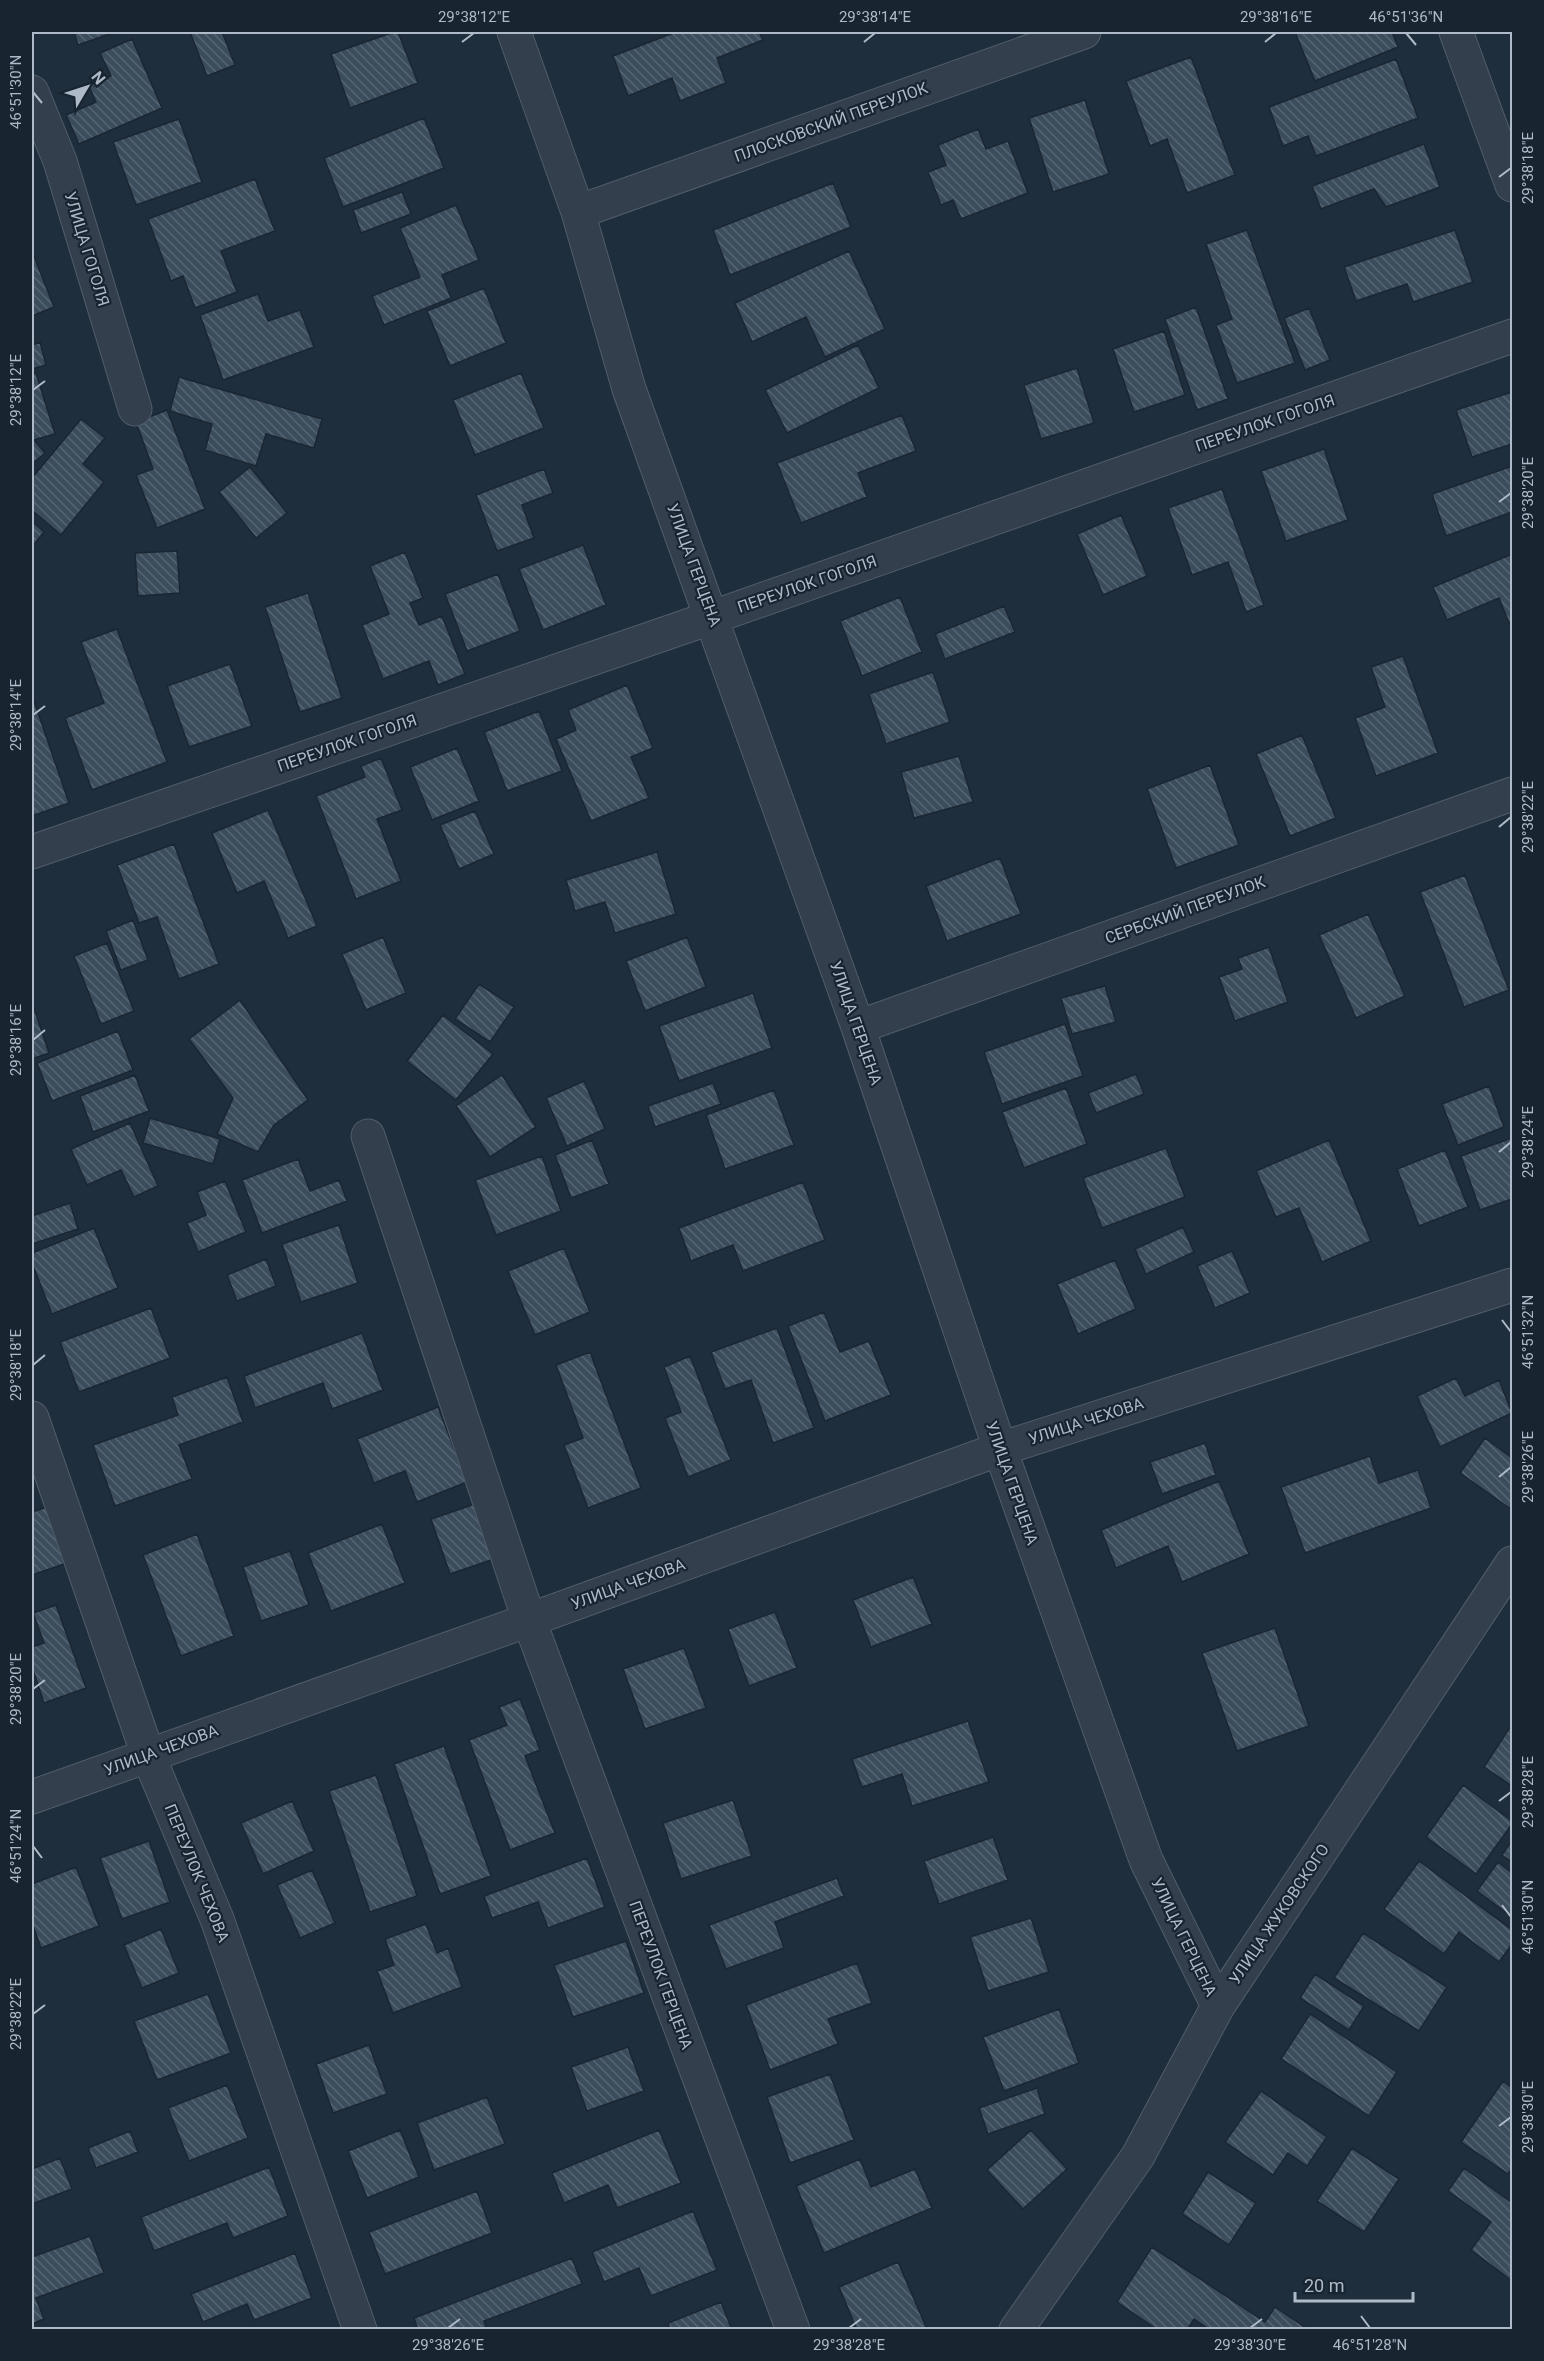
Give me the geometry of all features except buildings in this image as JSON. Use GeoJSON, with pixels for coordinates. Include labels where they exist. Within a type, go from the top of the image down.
{"type":"FeatureCollection","features":[{"type":"Feature","properties":{"kind":"street","name":"УЛИЦА ГЕРЦЕНА"},"geometry":{"type":"LineString","coordinates":[[514,32],[578,212],[629,388],[713,617],[858,1027],[1000,1449],[1146,1860],[1218,2006]]}},
{"type":"Feature","properties":{"kind":"street","name":"ПЛОСКОВСКИЙ ПЕРЕУЛОК"},"geometry":{"type":"LineString","coordinates":[[578,212],[1084,32]]}},
{"type":"Feature","properties":{"kind":"street"},"geometry":{"type":"LineString","coordinates":[[1456,32],[1512,185]]}},
{"type":"Feature","properties":{"kind":"street","name":"УЛИЦА ГОГОЛЯ"},"geometry":{"type":"LineString","coordinates":[[32,92],[60,161],[135,409]]}},
{"type":"Feature","properties":{"kind":"street","name":"ПЕРЕУЛОК ГОГОЛЯ"},"geometry":{"type":"LineString","coordinates":[[32,852],[713,617],[1512,336]]}},
{"type":"Feature","properties":{"kind":"street","name":"СЕРБСКИЙ ПЕРЕУЛОК"},"geometry":{"type":"LineString","coordinates":[[858,1027],[1512,794]]}},
{"type":"Feature","properties":{"kind":"street"},"geometry":{"type":"LineString","coordinates":[[368,1136],[529,1620]]}},
{"type":"Feature","properties":{"kind":"street","name":"УЛИЦА ЧЕХОВА"},"geometry":{"type":"LineString","coordinates":[[32,1797],[1000,1449],[1512,1285]]}},
{"type":"Feature","properties":{"kind":"street","name":"ПЕРЕУЛОК ЧЕХОВА"},"geometry":{"type":"LineString","coordinates":[[32,1418],[148,1755],[217,1918],[360,2330]]}},
{"type":"Feature","properties":{"kind":"street","name":"УЛИЦА ЖУКОВСКОГО"},"geometry":{"type":"LineString","coordinates":[[1016,2330],[1138,2156],[1218,2006],[1512,1563]]}},
{"type":"Feature","properties":{"kind":"street","name":"ПЕРЕУЛОК ГЕРЦЕНА"},"geometry":{"type":"LineString","coordinates":[[529,1620],[793,2330]]}}]}
